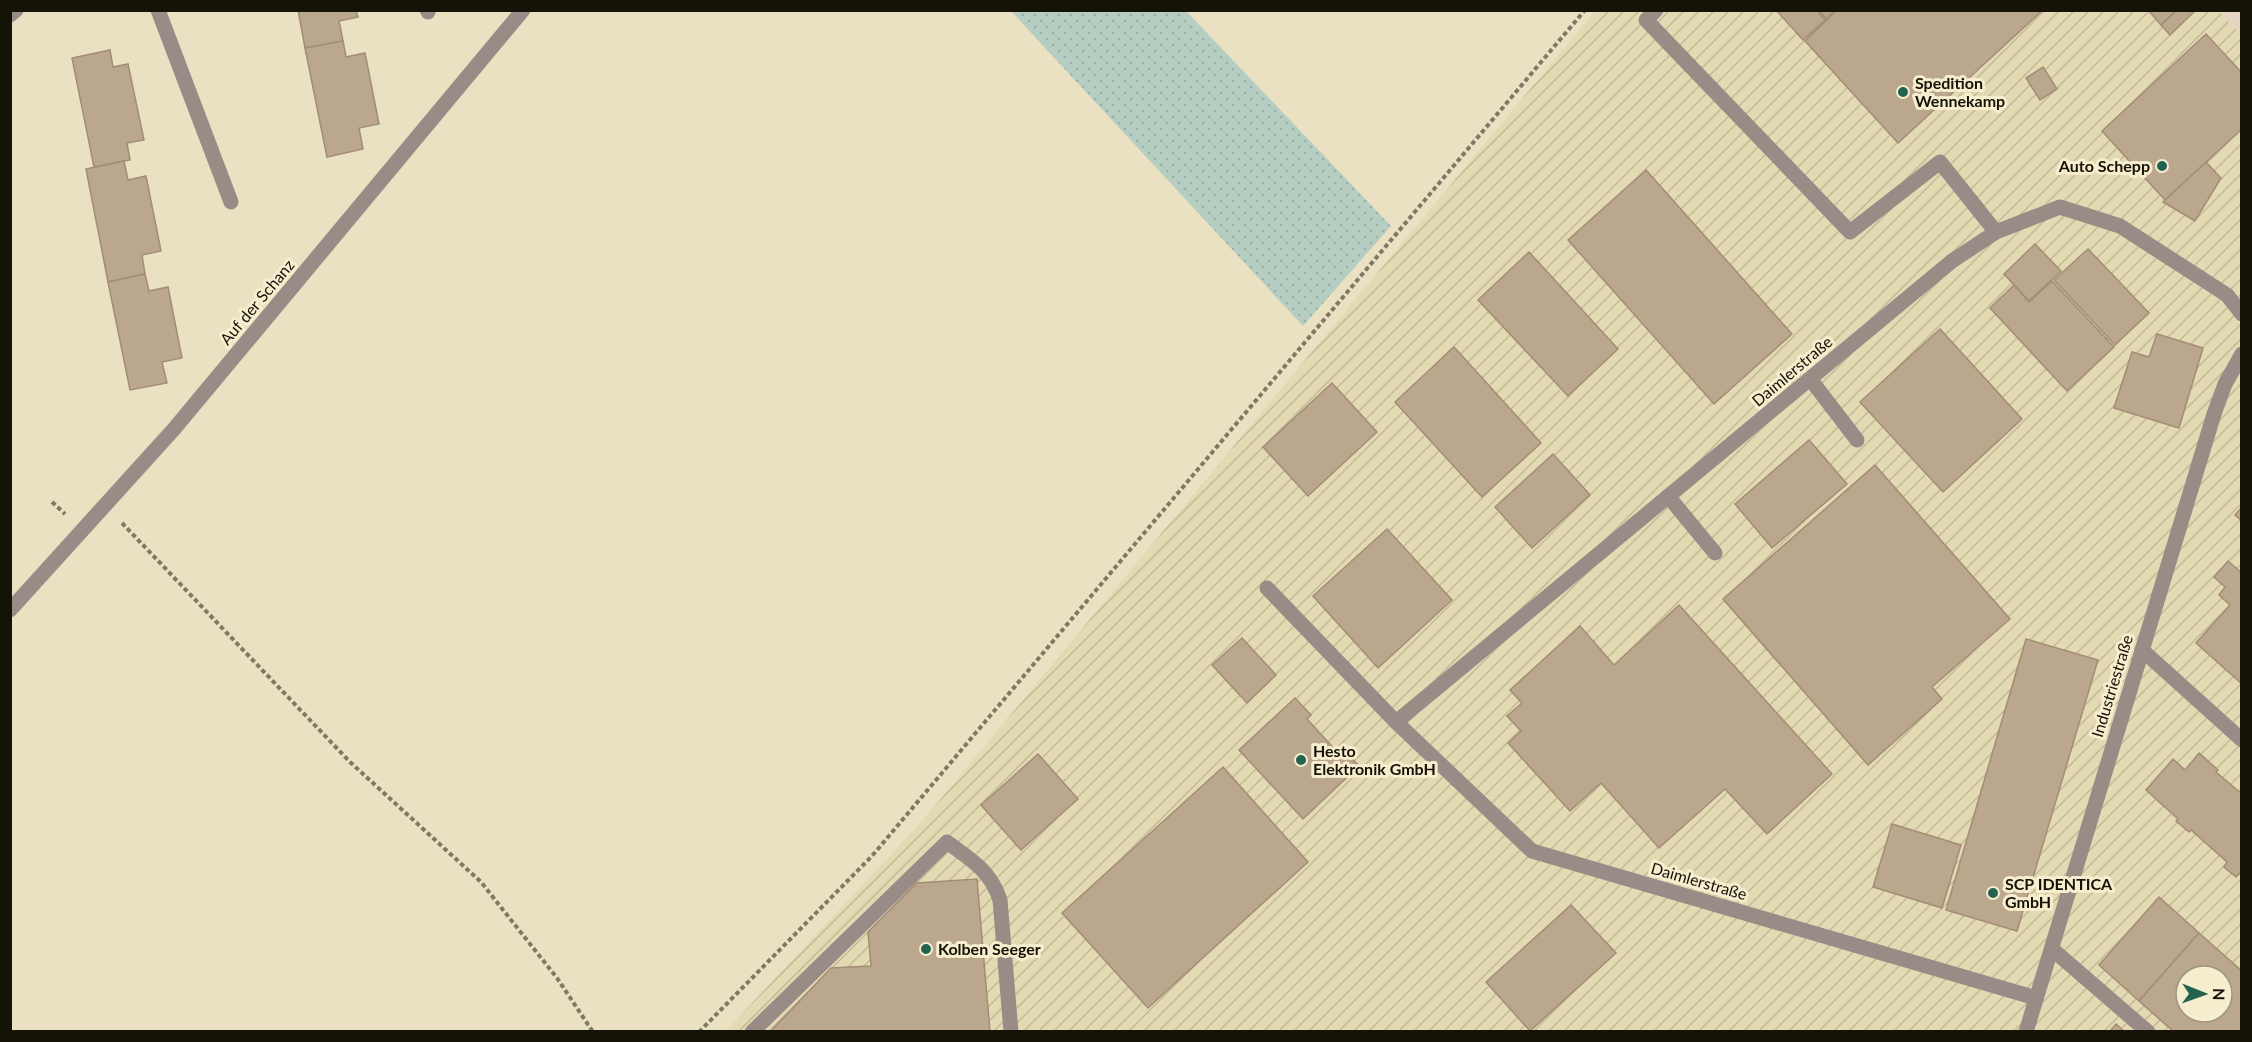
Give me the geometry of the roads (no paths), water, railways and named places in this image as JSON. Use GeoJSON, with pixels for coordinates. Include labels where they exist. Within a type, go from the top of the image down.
{"type":"FeatureCollection","features":[{"type":"Feature","properties":{"kind":"street"},"geometry":{"type":"LineString","coordinates":[[10,15],[16,10]]}},
{"type":"Feature","properties":{"kind":"street"},"geometry":{"type":"LineString","coordinates":[[158,10],[231,202]]}},
{"type":"Feature","properties":{"kind":"street","name":"Auf der Schanz"},"geometry":{"type":"LineString","coordinates":[[10,610],[182,420],[523,10]]}},
{"type":"Feature","properties":{"kind":"street"},"geometry":{"type":"LineString","coordinates":[[1656,10],[1646,20],[1850,232],[1940,162],[1996,232]]}},
{"type":"Feature","properties":{"kind":"street","name":"Daimlerstraße"},"geometry":{"type":"LineString","coordinates":[[1396,722],[1952,261],[1996,232],[2060,207],[2120,226],[2227,295],[2241,314]]}},
{"type":"Feature","properties":{"kind":"street","name":"Industriestraße"},"geometry":{"type":"LineString","coordinates":[[2026,1032],[2214,414],[2225,384],[2241,354]]}},
{"type":"Feature","properties":{"kind":"street"},"geometry":{"type":"LineString","coordinates":[[1810,380],[1857,440]]}},
{"type":"Feature","properties":{"kind":"street"},"geometry":{"type":"LineString","coordinates":[[1668,496],[1715,553]]}},
{"type":"Feature","properties":{"kind":"street","name":"Daimlerstraße"},"geometry":{"type":"LineString","coordinates":[[1267,588],[1396,722],[1532,851],[2036,998]]}},
{"type":"Feature","properties":{"kind":"street"},"geometry":{"type":"LineString","coordinates":[[2142,650],[2241,740]]}},
{"type":"Feature","properties":{"kind":"street"},"geometry":{"type":"LineString","coordinates":[[752,1032],[947,842],[983,870],[994,883],[1000,900],[1011,1032]]}},
{"type":"Feature","properties":{"kind":"street"},"geometry":{"type":"LineString","coordinates":[[2052,950],[2148,1032]]}},
{"type":"Feature","properties":{"kind":"place","name":"Spedition Wennekamp"},"geometry":{"type":"Point","coordinates":[1903,92]}},
{"type":"Feature","properties":{"kind":"place","name":"Auto Schepp"},"geometry":{"type":"Point","coordinates":[2162,166]}},
{"type":"Feature","properties":{"kind":"place","name":"Hesto Elektronik GmbH"},"geometry":{"type":"Point","coordinates":[1301,760]}},
{"type":"Feature","properties":{"kind":"place","name":"SCP IDENTICA GmbH"},"geometry":{"type":"Point","coordinates":[1993,893]}},
{"type":"Feature","properties":{"kind":"place","name":"Kolben Seeger"},"geometry":{"type":"Point","coordinates":[926,949]}}]}
